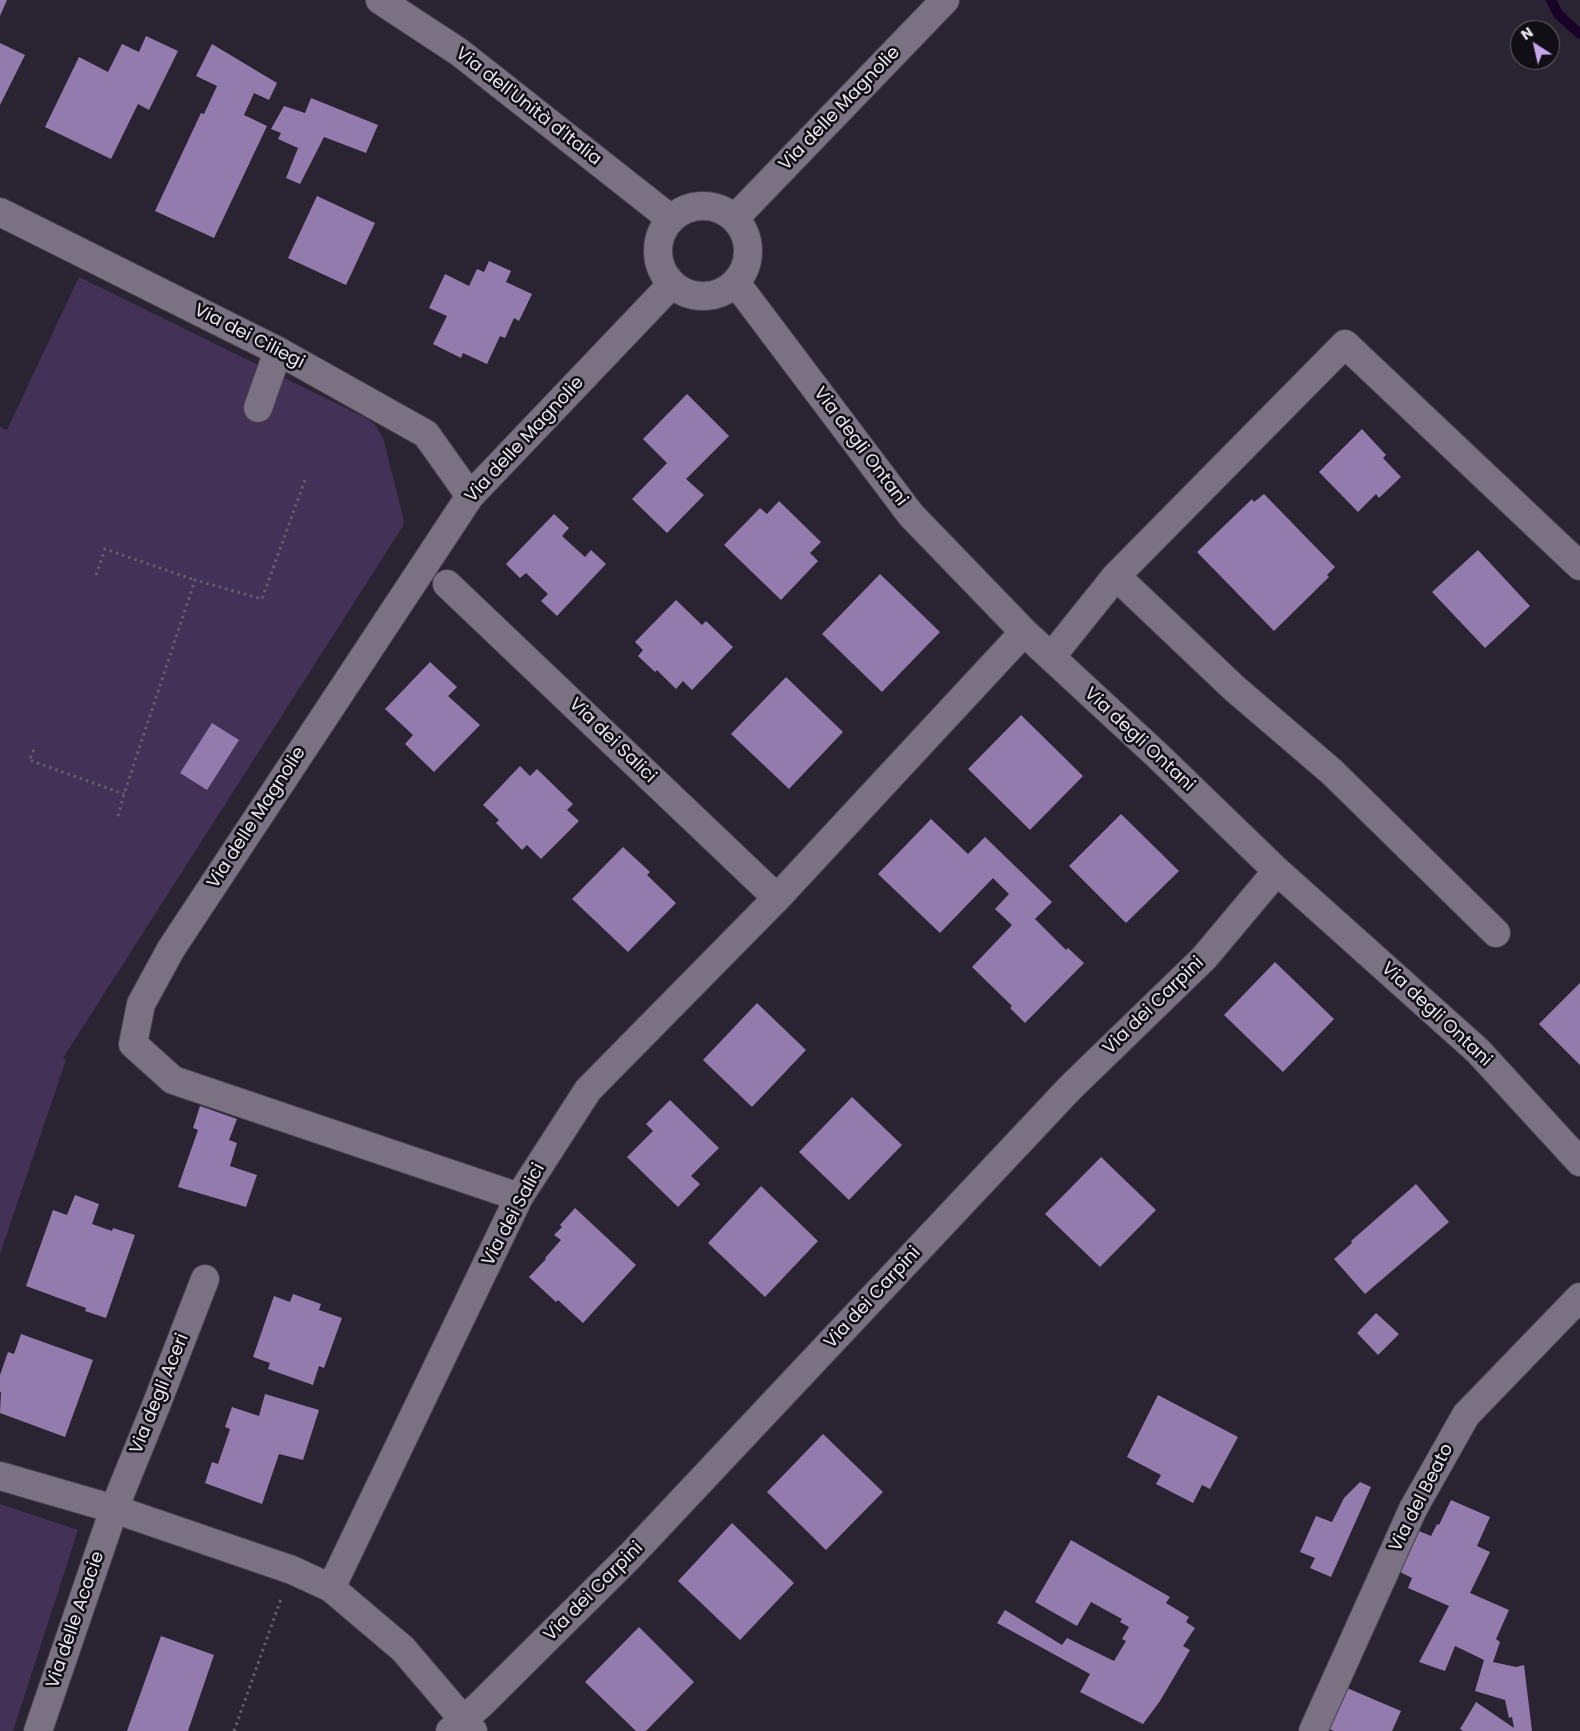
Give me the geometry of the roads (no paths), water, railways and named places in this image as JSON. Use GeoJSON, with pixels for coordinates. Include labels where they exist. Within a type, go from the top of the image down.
{"type":"FeatureCollection","features":[{"type":"Feature","properties":{"kind":"street","name":"Via dell'Unità d'Italia"},"geometry":{"type":"LineString","coordinates":[[380,0],[459,52],[671,219]]}},
{"type":"Feature","properties":{"kind":"street","name":"Via delle Magnolie"},"geometry":{"type":"LineString","coordinates":[[735,218],[945,0]]}},
{"type":"Feature","properties":{"kind":"street"},"geometry":{"type":"LineString","coordinates":[[703,206],[720,208],[735,218],[745,233],[749,250],[746,268],[736,283],[721,293],[704,297],[686,294],[672,284],[661,269],[658,252],[661,234],[671,219],[685,209],[703,206]]}},
{"type":"Feature","properties":{"kind":"street","name":"Via dei Ciliegi"},"geometry":{"type":"LineString","coordinates":[[0,212],[278,351],[426,434],[470,496]]}},
{"type":"Feature","properties":{"kind":"street","name":"Via degli Ontani"},"geometry":{"type":"LineString","coordinates":[[736,283],[911,515],[1051,658],[1157,755],[1277,871],[1478,1050],[1580,1162]]}},
{"type":"Feature","properties":{"kind":"street","name":"Via delle Magnolie"},"geometry":{"type":"LineString","coordinates":[[519,1197],[173,1080],[134,1044],[142,1004],[171,949],[470,496],[672,284]]}},
{"type":"Feature","properties":{"kind":"street"},"geometry":{"type":"LineString","coordinates":[[1051,658],[1116,576],[1345,344],[1580,566]]}},
{"type":"Feature","properties":{"kind":"street"},"geometry":{"type":"LineString","coordinates":[[258,408],[278,351]]}},
{"type":"Feature","properties":{"kind":"street"},"geometry":{"type":"LineString","coordinates":[[1116,576],[1234,688],[1332,772],[1496,932]]}},
{"type":"Feature","properties":{"kind":"street","name":"Via dei Salici"},"geometry":{"type":"LineString","coordinates":[[448,584],[777,898]]}},
{"type":"Feature","properties":{"kind":"street","name":"Via dei Salici"},"geometry":{"type":"LineString","coordinates":[[331,1588],[519,1197],[588,1090],[777,898],[1024,632]]}},
{"type":"Feature","properties":{"kind":"street","name":"Via dei Carpini"},"geometry":{"type":"LineString","coordinates":[[462,1727],[479,1706],[631,1555],[1070,1088],[1204,958],[1277,871]]}},
{"type":"Feature","properties":{"kind":"street","name":"Via degli Aceri"},"geometry":{"type":"LineString","coordinates":[[114,1509],[205,1279]]}},
{"type":"Feature","properties":{"kind":"street","name":"Via del Beato"},"geometry":{"type":"LineString","coordinates":[[1313,1731],[1414,1509],[1466,1414],[1580,1297]]}},
{"type":"Feature","properties":{"kind":"street"},"geometry":{"type":"LineString","coordinates":[[0,1476],[114,1509],[292,1570],[331,1588],[403,1649],[462,1727]]}},
{"type":"Feature","properties":{"kind":"street","name":"Via delle Acacie"},"geometry":{"type":"LineString","coordinates":[[38,1731],[114,1509]]}},
{"type":"Feature","properties":{"kind":"waterway"},"geometry":{"type":"LineString","coordinates":[[1551,0],[1558,14],[1580,34]]}}]}
